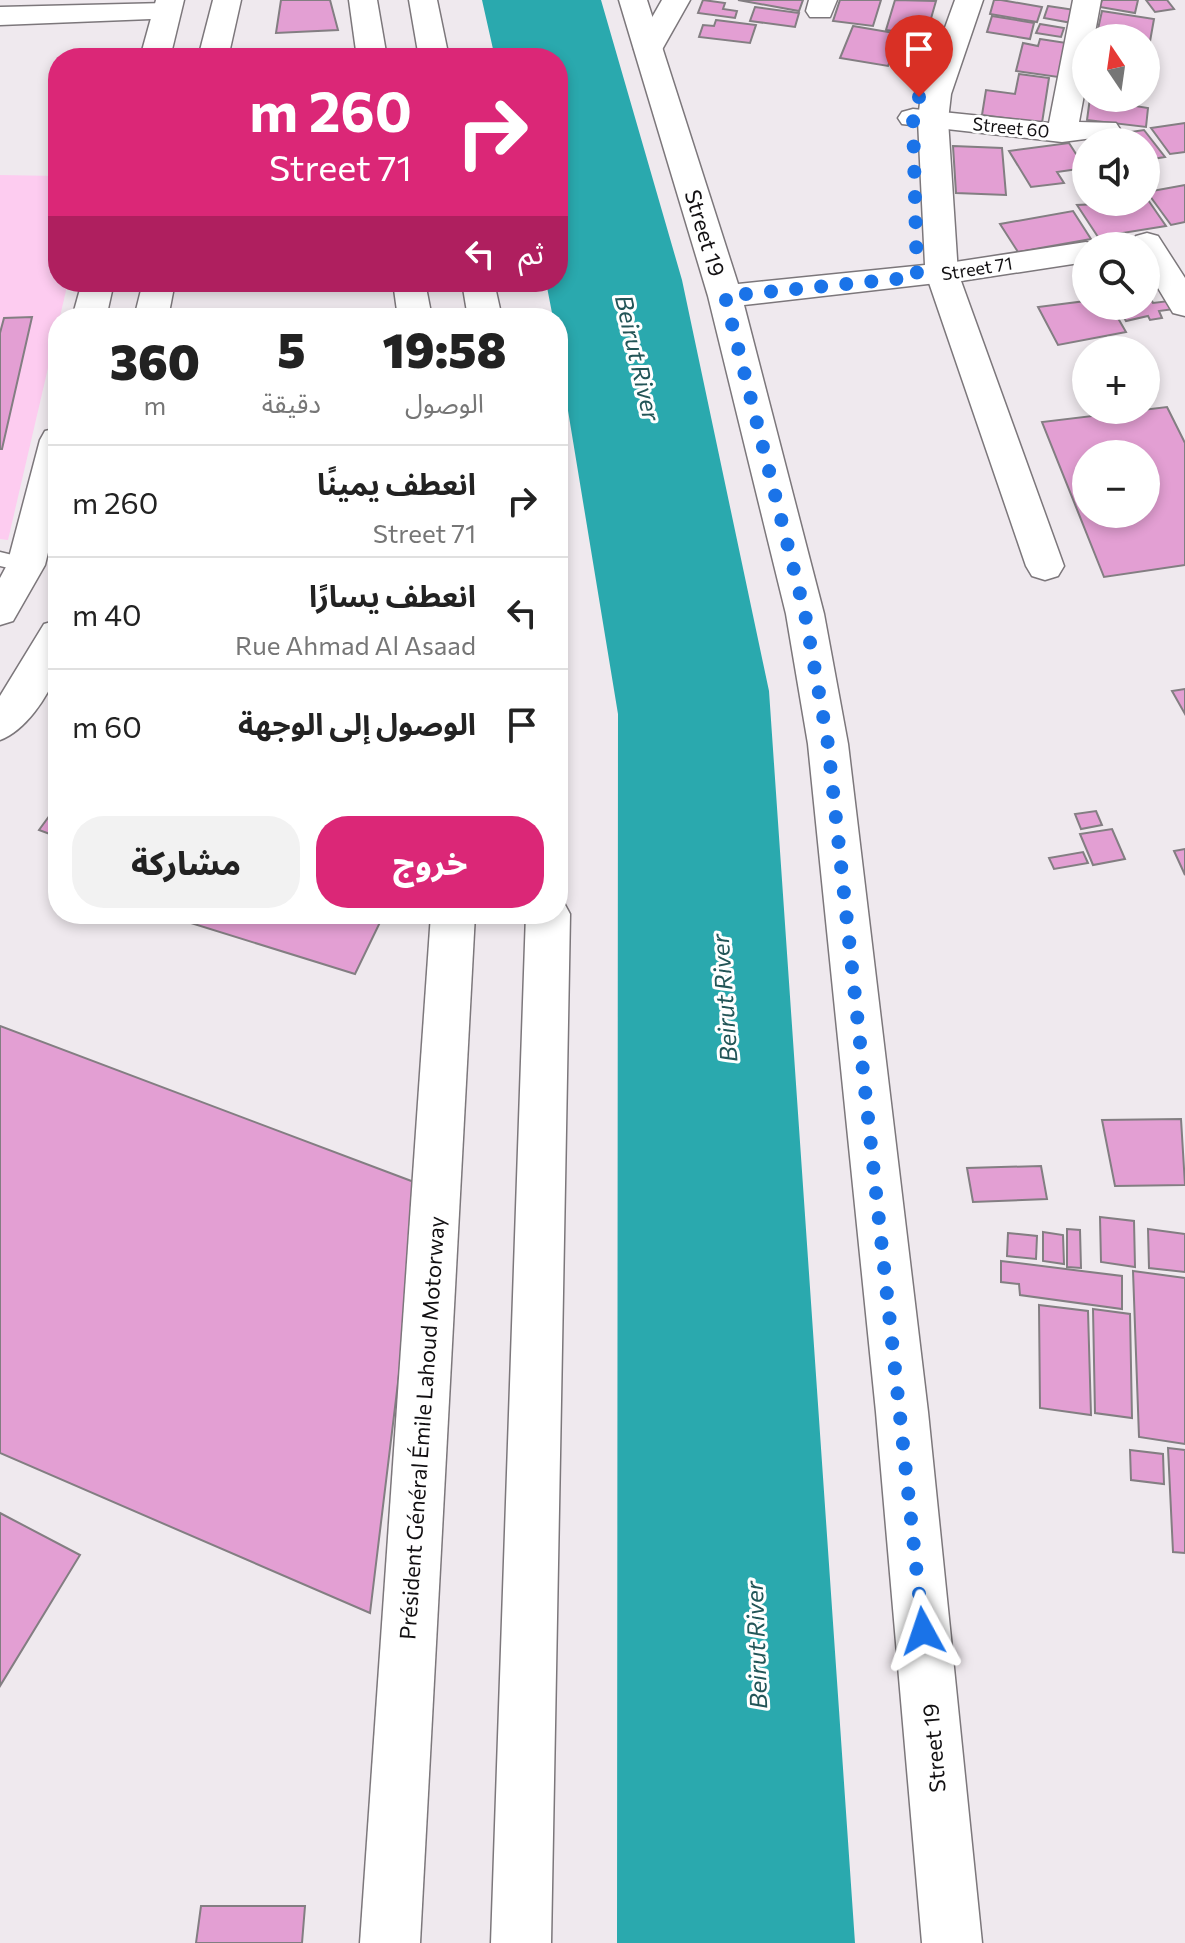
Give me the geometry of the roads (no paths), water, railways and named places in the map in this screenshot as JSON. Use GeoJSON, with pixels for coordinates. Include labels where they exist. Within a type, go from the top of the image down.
{"type":"FeatureCollection","features":[{"type":"Feature","properties":{"kind":"main road"},"geometry":{"type":"LineString","coordinates":[[215,48],[227,0]]}},
{"type":"Feature","properties":{"kind":"main road"},"geometry":{"type":"LineString","coordinates":[[363,0],[370,48]]}},
{"type":"Feature","properties":{"kind":"main road"},"geometry":{"type":"LineString","coordinates":[[423,0],[432,48]]}},
{"type":"Feature","properties":{"kind":"main road","name":"Street 19"},"geometry":{"type":"LineString","coordinates":[[633,0],[725,296],[805,614],[828,744],[900,1397],[952,1943]]}},
{"type":"Feature","properties":{"kind":"main road"},"geometry":{"type":"LineString","coordinates":[[649,49],[676,0]]}},
{"type":"Feature","properties":{"kind":"main road"},"geometry":{"type":"LineString","coordinates":[[950,0],[923,119],[930,276],[1045,566]]}},
{"type":"Feature","properties":{"kind":"main road"},"geometry":{"type":"LineString","coordinates":[[923,119],[936,94],[969,0]]}},
{"type":"Feature","properties":{"kind":"main road","name":"Street 60"},"geometry":{"type":"LineString","coordinates":[[1062,133],[1087,0]]}},
{"type":"Feature","properties":{"kind":"main road"},"geometry":{"type":"LineString","coordinates":[[0,16],[168,6],[158,48]]}},
{"type":"Feature","properties":{"kind":"main road","name":"Street 60"},"geometry":{"type":"LineString","coordinates":[[923,119],[1072,132]]}},
{"type":"Feature","properties":{"kind":"main road"},"geometry":{"type":"LineString","coordinates":[[1160,240],[1185,236]]}},
{"type":"Feature","properties":{"kind":"main road","name":"Street 71"},"geometry":{"type":"LineString","coordinates":[[725,296],[930,276],[1072,254]]}},
{"type":"Feature","properties":{"kind":"main road"},"geometry":{"type":"LineString","coordinates":[[1160,274],[1185,305]]}},
{"type":"Feature","properties":{"kind":"main road"},"geometry":{"type":"LineString","coordinates":[[0,611],[13,562],[48,467]]}},
{"type":"Feature","properties":{"kind":"main road"},"geometry":{"type":"LineString","coordinates":[[0,731],[48,652]]}},
{"type":"Feature","properties":{"kind":"main road"},"geometry":{"type":"LineString","coordinates":[[0,724],[26,692]]}},
{"type":"Feature","properties":{"kind":"main road","name":"Président Général Émile Lahoud Motorway"},"geometry":{"type":"LineString","coordinates":[[390,1943],[452,924]]}},
{"type":"Feature","properties":{"kind":"main road"},"geometry":{"type":"LineString","coordinates":[[521,1943],[548,924]]}},
{"type":"Feature","properties":{"kind":"water","name":"Beirut River"},"geometry":{"type":"Polygon","coordinates":[[[482,0],[601,0],[682,280],[769,691],[855,1943],[617,1943],[618,714],[568,411],[568,308],[551,308],[548,292],[568,292],[568,48],[493,48],[482,0]]]}}]}
